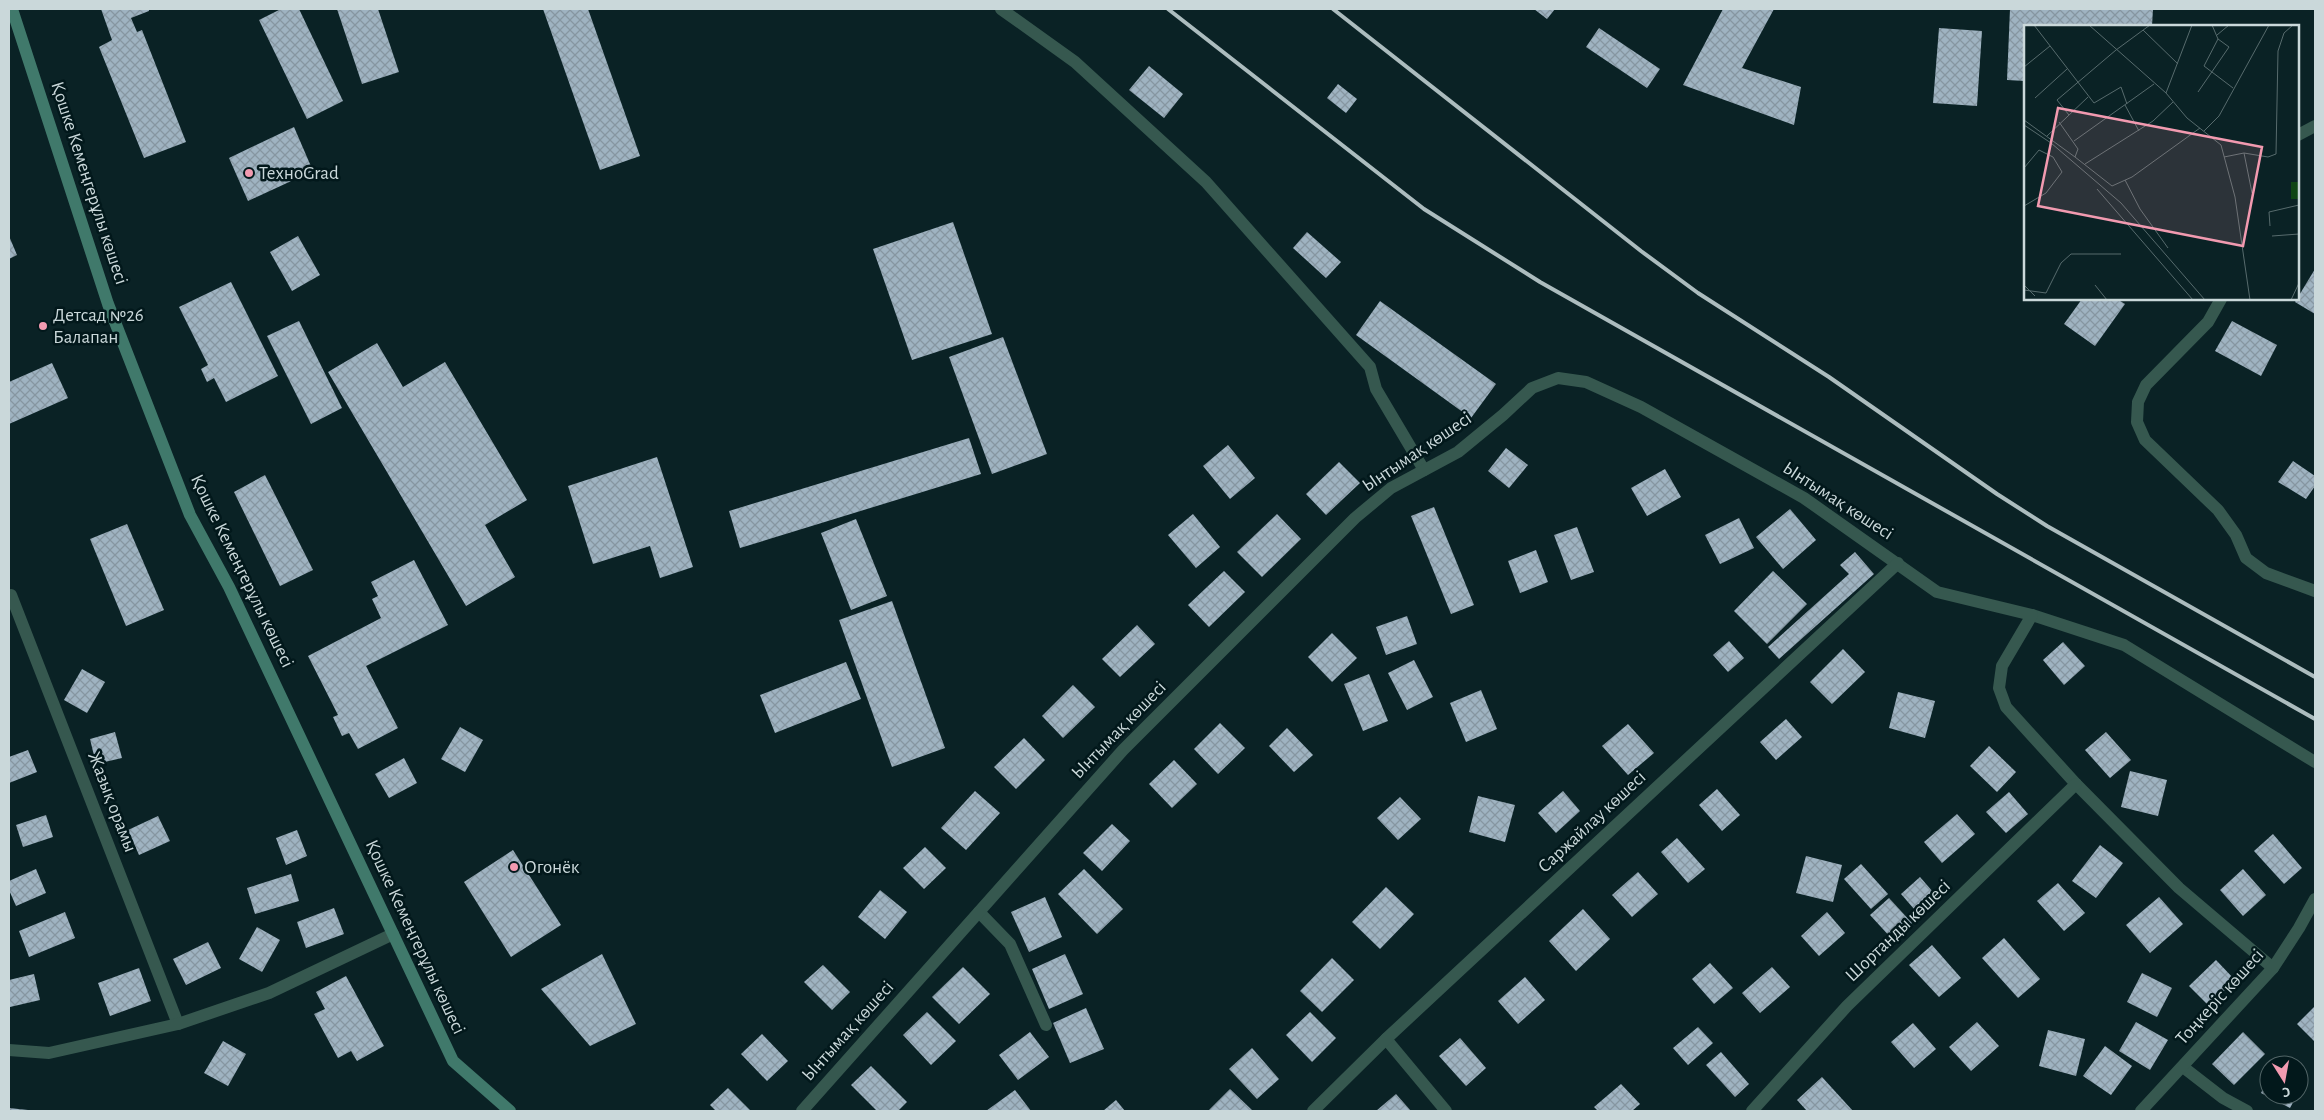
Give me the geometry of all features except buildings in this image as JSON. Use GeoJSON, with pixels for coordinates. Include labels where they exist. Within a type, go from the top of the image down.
{"type":"FeatureCollection","features":[{"type":"Feature","properties":{"kind":"street","name":"Қошке Кемеңгерұлы көшесі"},"geometry":{"type":"LineString","coordinates":[[12,9],[108,304],[190,515],[229,586],[452,1061],[510,1111]]}},
{"type":"Feature","properties":{"kind":"street"},"geometry":{"type":"LineString","coordinates":[[1001,9],[1075,62],[1206,182],[1370,367],[1376,389],[1424,470]]}},
{"type":"Feature","properties":{"kind":"street"},"geometry":{"type":"LineString","coordinates":[[2299,134],[2315,126]]}},
{"type":"Feature","properties":{"kind":"street"},"geometry":{"type":"LineString","coordinates":[[2219,300],[2208,322],[2146,385],[2138,402],[2137,422],[2145,440],[2218,510],[2236,535],[2246,558],[2266,573],[2315,591]]}},
{"type":"Feature","properties":{"kind":"street","name":"Ынтымақ көшесі"},"geometry":{"type":"LineString","coordinates":[[802,1111],[1122,750],[1355,518],[1391,488],[1458,452],[1532,388],[1558,378],[1586,382],[1641,407],[1804,498],[1937,592],[2032,616],[2124,645],[2315,762]]}},
{"type":"Feature","properties":{"kind":"street","name":"Саржайлау көшесі"},"geometry":{"type":"LineString","coordinates":[[1314,1111],[1386,1038],[1898,563]]}},
{"type":"Feature","properties":{"kind":"street","name":"Жазық орамы"},"geometry":{"type":"LineString","coordinates":[[11,595],[178,1024]]}},
{"type":"Feature","properties":{"kind":"street"},"geometry":{"type":"LineString","coordinates":[[2032,616],[2002,666],[1999,688],[2006,707],[2076,784],[2179,888],[2273,968]]}},
{"type":"Feature","properties":{"kind":"street","name":"Шортанды көшесі"},"geometry":{"type":"LineString","coordinates":[[1752,1111],[1848,1006],[2076,784]]}},
{"type":"Feature","properties":{"kind":"street","name":"Тоңкерiс көшесі"},"geometry":{"type":"LineString","coordinates":[[2141,1111],[2273,968],[2315,899]]}},
{"type":"Feature","properties":{"kind":"street"},"geometry":{"type":"LineString","coordinates":[[979,912],[1010,944],[1046,1025]]}},
{"type":"Feature","properties":{"kind":"street"},"geometry":{"type":"LineString","coordinates":[[9,1050],[50,1053],[178,1024],[268,993],[394,934]]}},
{"type":"Feature","properties":{"kind":"street"},"geometry":{"type":"LineString","coordinates":[[1386,1038],[1446,1111]]}},
{"type":"Feature","properties":{"kind":"street"},"geometry":{"type":"LineString","coordinates":[[2183,1067],[2223,1098],[2246,1111]]}},
{"type":"Feature","properties":{"kind":"railway"},"geometry":{"type":"LineString","coordinates":[[1168,9],[1424,209],[1540,282],[2315,719]]}},
{"type":"Feature","properties":{"kind":"railway"},"geometry":{"type":"LineString","coordinates":[[1333,9],[1641,251],[1698,293],[1829,377],[1997,494],[2047,526],[2315,677]]}},
{"type":"Feature","properties":{"kind":"place","name":"ТехноGrad"},"geometry":{"type":"Point","coordinates":[249,173]}},
{"type":"Feature","properties":{"kind":"place","name":"Детсад №26 Балапан"},"geometry":{"type":"Point","coordinates":[43,326]}},
{"type":"Feature","properties":{"kind":"place","name":"Огонёк"},"geometry":{"type":"Point","coordinates":[514,867]}}]}
